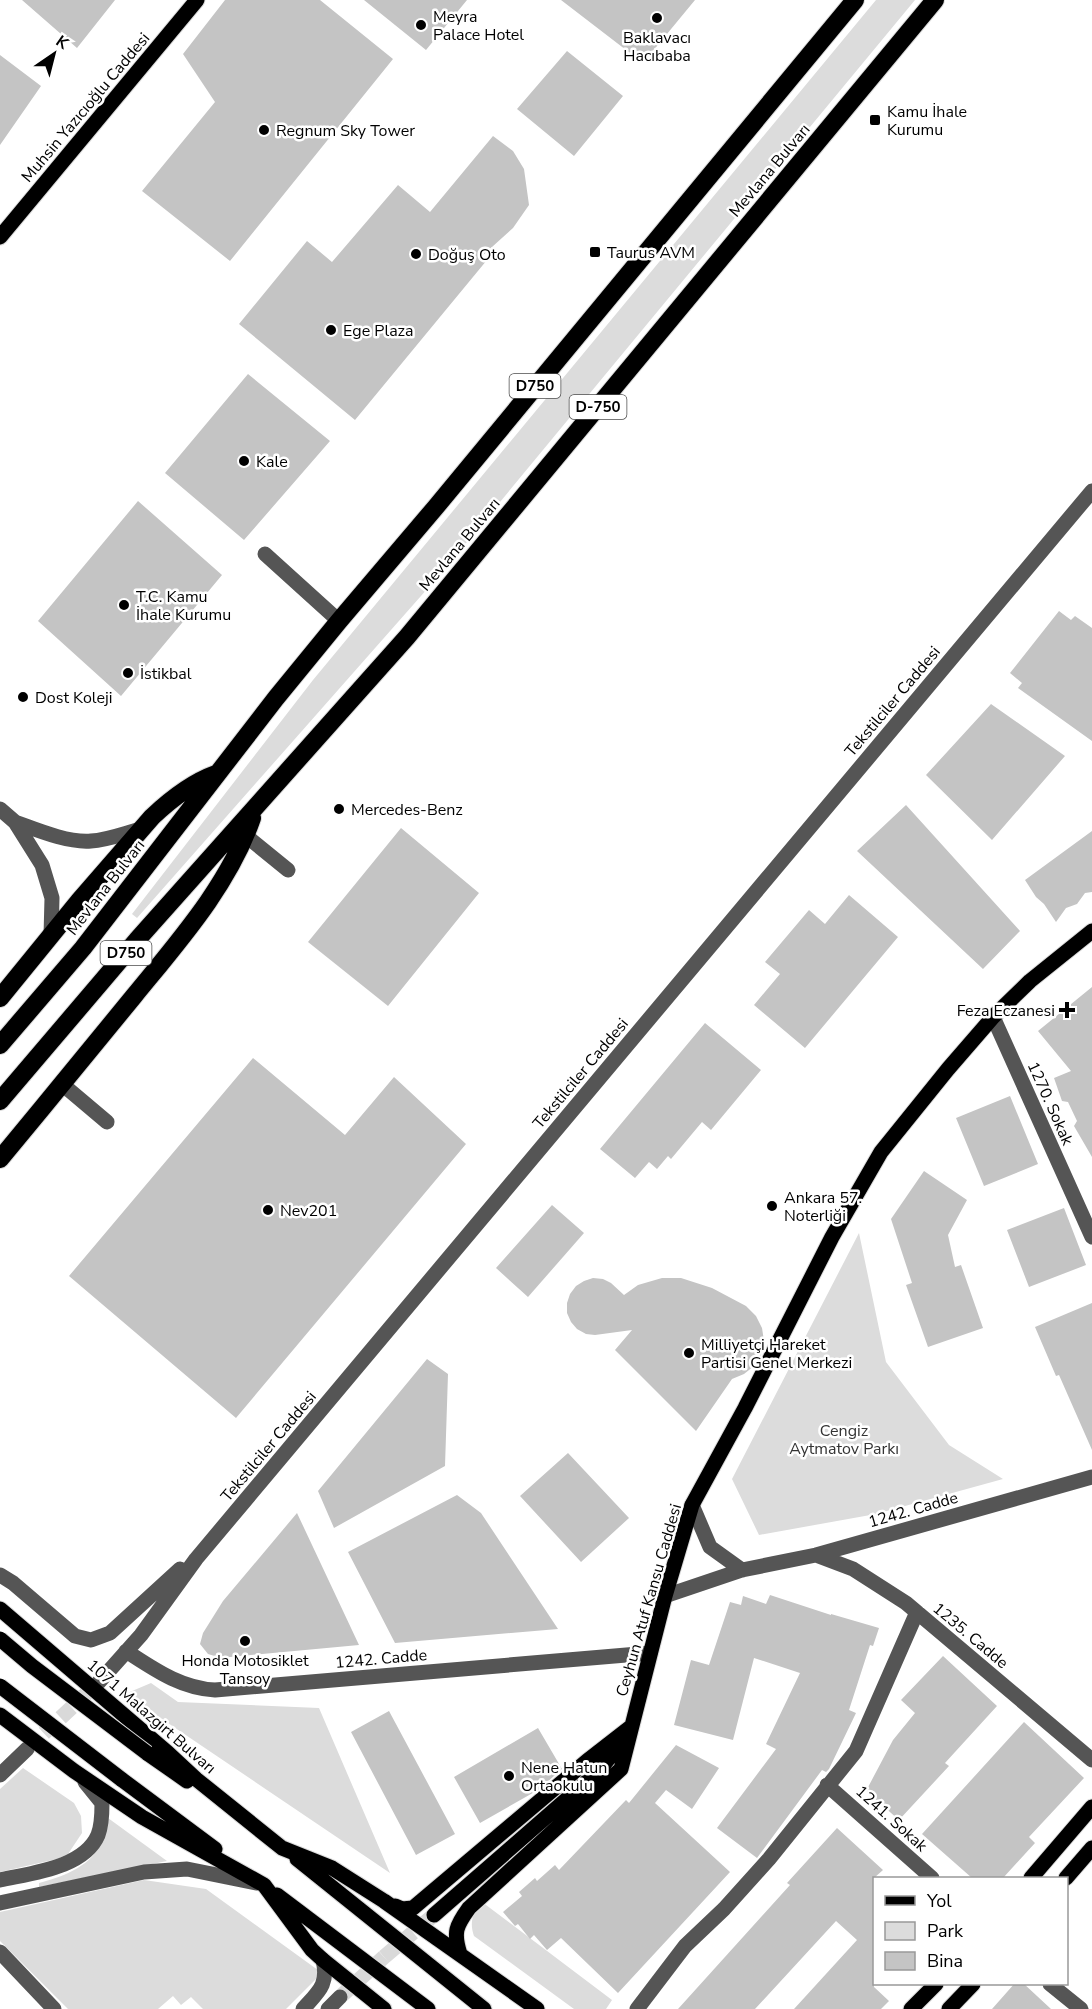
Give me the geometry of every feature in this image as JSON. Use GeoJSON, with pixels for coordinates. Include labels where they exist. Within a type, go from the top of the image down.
{"type":"FeatureCollection","features":[{"type":"Feature","properties":{"kind":"highway","name":"Mevlana Bulvarı"},"geometry":{"type":"LineString","coordinates":[[0,1046],[83,948],[339,621],[855,0]]}},
{"type":"Feature","properties":{"kind":"highway","name":"Mevlana Bulvarı"},"geometry":{"type":"LineString","coordinates":[[0,1101],[137,940],[407,637],[934,0]]}},
{"type":"Feature","properties":{"kind":"highway"},"geometry":{"type":"LineString","coordinates":[[0,998],[152,817],[178,794],[218,774]]}},
{"type":"Feature","properties":{"kind":"highway"},"geometry":{"type":"LineString","coordinates":[[0,1159],[167,956],[209,900],[231,865],[256,808]]}},
{"type":"Feature","properties":{"kind":"main road","name":"Muhsin Yazıcıoğlu Caddesi"},"geometry":{"type":"LineString","coordinates":[[0,237],[190,2]]}},
{"type":"Feature","properties":{"kind":"main road","name":"Ceyhun Atuf Kansu Caddesi"},"geometry":{"type":"LineString","coordinates":[[460,1954],[456,1942],[457,1926],[469,1908],[621,1769],[665,1596],[692,1505],[745,1408],[832,1237],[881,1152],[993,1017],[1029,981],[1092,931]]}},
{"type":"Feature","properties":{"kind":"main road","name":"1071 Malazgirt Bulvarı"},"geometry":{"type":"LineString","coordinates":[[0,1609],[196,1779],[484,2009]]}},
{"type":"Feature","properties":{"kind":"main road","name":"1071 Malazgirt Bulvarı"},"geometry":{"type":"LineString","coordinates":[[0,1639],[147,1753],[282,1848]]}},
{"type":"Feature","properties":{"kind":"main road"},"geometry":{"type":"LineString","coordinates":[[0,1686],[428,2009]]}},
{"type":"Feature","properties":{"kind":"main road"},"geometry":{"type":"LineString","coordinates":[[0,1715],[74,1771],[142,1817],[264,1886],[300,1935],[323,1960],[384,2009]]}},
{"type":"Feature","properties":{"kind":"main road","name":"Ceyhun Atuf Kansu Caddesi"},"geometry":{"type":"LineString","coordinates":[[434,1915],[599,1771],[617,1751],[632,1726]]}},
{"type":"Feature","properties":{"kind":"main road"},"geometry":{"type":"LineString","coordinates":[[384,1901],[402,1909],[413,1908],[587,1761],[632,1726]]}},
{"type":"Feature","properties":{"kind":"main road"},"geometry":{"type":"LineString","coordinates":[[1032,1877],[1092,1807]]}},
{"type":"Feature","properties":{"kind":"main road"},"geometry":{"type":"LineString","coordinates":[[282,1848],[332,1868],[384,1901],[537,2009]]}},
{"type":"Feature","properties":{"kind":"main road"},"geometry":{"type":"LineString","coordinates":[[1067,1877],[1092,1848]]}},
{"type":"Feature","properties":{"kind":"main road"},"geometry":{"type":"LineString","coordinates":[[911,2009],[934,1985]]}},
{"type":"Feature","properties":{"kind":"main road"},"geometry":{"type":"LineString","coordinates":[[949,2009],[971,1985]]}},
{"type":"Feature","properties":{"kind":"street","name":"Tekstilciler Caddesi"},"geometry":{"type":"LineString","coordinates":[[99,1682],[141,1635],[180,1579],[217,1534],[1092,491]]}},
{"type":"Feature","properties":{"kind":"street"},"geometry":{"type":"LineString","coordinates":[[265,554],[339,621]]}},
{"type":"Feature","properties":{"kind":"street"},"geometry":{"type":"LineString","coordinates":[[0,809],[15,822],[42,865],[52,898],[51,936]]}},
{"type":"Feature","properties":{"kind":"street"},"geometry":{"type":"LineString","coordinates":[[15,822],[46,833],[80,841],[92,841],[141,830]]}},
{"type":"Feature","properties":{"kind":"street"},"geometry":{"type":"LineString","coordinates":[[245,835],[288,870]]}},
{"type":"Feature","properties":{"kind":"street","name":"1270. Sokak"},"geometry":{"type":"LineString","coordinates":[[993,1017],[1092,1237]]}},
{"type":"Feature","properties":{"kind":"street"},"geometry":{"type":"LineString","coordinates":[[62,1084],[107,1122]]}},
{"type":"Feature","properties":{"kind":"street","name":"1242. Cadde"},"geometry":{"type":"LineString","coordinates":[[665,1596],[742,1570],[816,1555],[1092,1477]]}},
{"type":"Feature","properties":{"kind":"street"},"geometry":{"type":"LineString","coordinates":[[692,1505],[710,1547],[742,1570]]}},
{"type":"Feature","properties":{"kind":"street"},"geometry":{"type":"LineString","coordinates":[[0,1575],[13,1583],[75,1636],[91,1640],[110,1633],[217,1534]]}},
{"type":"Feature","properties":{"kind":"street","name":"1235. Cadde"},"geometry":{"type":"LineString","coordinates":[[816,1555],[841,1563],[866,1576],[917,1612],[1092,1760]]}},
{"type":"Feature","properties":{"kind":"street"},"geometry":{"type":"LineString","coordinates":[[637,2009],[685,1946],[724,1909],[769,1859],[856,1751],[917,1612]]}},
{"type":"Feature","properties":{"kind":"street","name":"1242. Cadde"},"geometry":{"type":"LineString","coordinates":[[126,1651],[180,1684],[215,1690],[650,1653]]}},
{"type":"Feature","properties":{"kind":"street"},"geometry":{"type":"LineString","coordinates":[[0,1775],[27,1749]]}},
{"type":"Feature","properties":{"kind":"street"},"geometry":{"type":"LineString","coordinates":[[0,1880],[71,1863],[90,1847],[97,1837],[101,1826],[102,1803],[74,1771]]}},
{"type":"Feature","properties":{"kind":"street","name":"1241. Sokak"},"geometry":{"type":"LineString","coordinates":[[827,1785],[931,1877]]}},
{"type":"Feature","properties":{"kind":"street"},"geometry":{"type":"LineString","coordinates":[[0,1903],[144,1872],[187,1869],[264,1886]]}},
{"type":"Feature","properties":{"kind":"street"},"geometry":{"type":"LineString","coordinates":[[0,1952],[54,2009]]}},
{"type":"Feature","properties":{"kind":"street"},"geometry":{"type":"LineString","coordinates":[[303,2009],[324,1982],[326,1974],[323,1960]]}},
{"type":"Feature","properties":{"kind":"street"},"geometry":{"type":"LineString","coordinates":[[1052,1985],[1081,2009]]}},
{"type":"Feature","properties":{"kind":"street"},"geometry":{"type":"LineString","coordinates":[[328,2009],[340,1997]]}},
{"type":"Feature","properties":{"kind":"green space"},"geometry":{"type":"Polygon","coordinates":[[[876,0],[915,0],[443,571],[137,918],[132,914],[313,680],[876,0]]]}},
{"type":"Feature","properties":{"kind":"green space","name":"Cengiz Aytmatov Parkı"},"geometry":{"type":"Polygon","coordinates":[[[859,1233],[886,1362],[949,1445],[1003,1479],[876,1514],[759,1535],[732,1479],[859,1233]]]}},
{"type":"Feature","properties":{"kind":"green space"},"geometry":{"type":"Polygon","coordinates":[[[151,1683],[178,1702],[319,1708],[390,1873],[125,1694],[151,1683]]]}},
{"type":"Feature","properties":{"kind":"green space"},"geometry":{"type":"Polygon","coordinates":[[[23,1768],[74,1803],[81,1816],[82,1833],[68,1854],[57,1859],[0,1872],[0,1789],[23,1768]]]}},
{"type":"Feature","properties":{"kind":"green space"},"geometry":{"type":"Polygon","coordinates":[[[108,1818],[167,1861],[39,1887],[39,1883],[64,1875],[89,1860],[99,1846],[108,1818]]]}},
{"type":"Feature","properties":{"kind":"green space"},"geometry":{"type":"Polygon","coordinates":[[[144,1880],[206,1889],[322,1973],[286,2009],[203,2009],[191,1997],[181,2005],[173,1996],[158,2009],[68,2009],[0,1941],[0,1912],[144,1880]]]}},
{"type":"Feature","properties":{"kind":"green space"},"geometry":{"type":"Polygon","coordinates":[[[482,1902],[612,2000],[606,2009],[574,2009],[474,1936],[473,1918],[482,1902]]]}},
{"type":"Feature","properties":{"kind":"building"},"geometry":{"type":"Polygon","coordinates":[[[22,0],[115,0],[77,48],[22,0]]]}},
{"type":"Feature","properties":{"kind":"building","name":"Regnum Sky Tower"},"geometry":{"type":"Polygon","coordinates":[[[225,0],[320,0],[393,59],[230,261],[142,191],[215,102],[183,54],[225,0]]]}},
{"type":"Feature","properties":{"kind":"building","name":"Meyra Palace Hotel"},"geometry":{"type":"Polygon","coordinates":[[[364,0],[467,0],[426,50],[364,0]]]}},
{"type":"Feature","properties":{"kind":"building"},"geometry":{"type":"Polygon","coordinates":[[[561,0],[695,0],[643,63],[561,0]]]}},
{"type":"Feature","properties":{"kind":"building"},"geometry":{"type":"Polygon","coordinates":[[[567,51],[623,96],[574,156],[517,109],[567,51]]]}},
{"type":"Feature","properties":{"kind":"building"},"geometry":{"type":"Polygon","coordinates":[[[0,55],[41,86],[0,145],[0,55]]]}},
{"type":"Feature","properties":{"kind":"building"},"geometry":{"type":"Polygon","coordinates":[[[493,136],[513,151],[524,169],[529,205],[513,228],[482,256],[487,260],[355,420],[239,324],[307,241],[332,262],[398,185],[430,212],[493,136]]]}},
{"type":"Feature","properties":{"kind":"building","name":"Kale"},"geometry":{"type":"Polygon","coordinates":[[[248,374],[330,441],[244,540],[165,473],[248,374]]]}},
{"type":"Feature","properties":{"kind":"building","name":"T.C. Kamu İhale Kurumu"},"geometry":{"type":"Polygon","coordinates":[[[138,501],[222,575],[121,696],[38,621],[138,501]]]}},
{"type":"Feature","properties":{"kind":"building"},"geometry":{"type":"Polygon","coordinates":[[[1059,611],[1071,620],[1075,616],[1092,628],[1092,741],[1018,688],[1022,683],[1010,673],[1059,611]]]}},
{"type":"Feature","properties":{"kind":"building"},"geometry":{"type":"Polygon","coordinates":[[[991,704],[1065,756],[992,840],[926,775],[991,704]]]}},
{"type":"Feature","properties":{"kind":"building"},"geometry":{"type":"Polygon","coordinates":[[[906,805],[1020,931],[983,969],[857,851],[906,805]]]}},
{"type":"Feature","properties":{"kind":"building"},"geometry":{"type":"Polygon","coordinates":[[[401,828],[479,893],[388,1006],[308,942],[401,828]]]}},
{"type":"Feature","properties":{"kind":"building"},"geometry":{"type":"Polygon","coordinates":[[[1092,831],[1092,892],[1085,893],[1077,904],[1066,908],[1056,922],[1025,880],[1092,831]]]}},
{"type":"Feature","properties":{"kind":"building"},"geometry":{"type":"Polygon","coordinates":[[[849,895],[898,937],[805,1048],[754,1005],[780,974],[765,962],[809,910],[825,924],[849,895]]]}},
{"type":"Feature","properties":{"kind":"building"},"geometry":{"type":"Polygon","coordinates":[[[1092,987],[1092,1157],[1074,1126],[1077,1121],[1068,1102],[1062,1101],[1054,1078],[1071,1071],[1038,1031],[1092,987]]]}},
{"type":"Feature","properties":{"kind":"building"},"geometry":{"type":"Polygon","coordinates":[[[705,1023],[761,1070],[711,1130],[702,1122],[671,1159],[668,1156],[657,1169],[649,1162],[635,1178],[600,1149],[705,1023]]]}},
{"type":"Feature","properties":{"kind":"building","name":"Nev201"},"geometry":{"type":"Polygon","coordinates":[[[253,1058],[345,1135],[394,1077],[466,1144],[236,1418],[69,1276],[253,1058]]]}},
{"type":"Feature","properties":{"kind":"building"},"geometry":{"type":"Polygon","coordinates":[[[1010,1096],[1038,1164],[984,1186],[956,1118],[1010,1096]]]}},
{"type":"Feature","properties":{"kind":"building"},"geometry":{"type":"Polygon","coordinates":[[[924,1171],[967,1200],[948,1235],[955,1267],[961,1265],[983,1328],[928,1347],[906,1285],[912,1283],[891,1219],[924,1171]]]}},
{"type":"Feature","properties":{"kind":"building"},"geometry":{"type":"Polygon","coordinates":[[[552,1205],[584,1233],[528,1297],[496,1268],[552,1205]]]}},
{"type":"Feature","properties":{"kind":"building"},"geometry":{"type":"Polygon","coordinates":[[[1064,1208],[1086,1265],[1029,1287],[1007,1230],[1064,1208]]]}},
{"type":"Feature","properties":{"kind":"building","name":"Milliyetçi Hareket Partisi Genel Merkezi"},"geometry":{"type":"Polygon","coordinates":[[[593,1278],[611,1283],[624,1295],[638,1285],[662,1278],[681,1278],[712,1288],[746,1306],[756,1316],[762,1328],[764,1341],[761,1355],[754,1366],[744,1374],[732,1379],[696,1431],[615,1350],[632,1330],[586,1334],[571,1322],[567,1313],[570,1294],[576,1286],[593,1278]]]}},
{"type":"Feature","properties":{"kind":"building"},"geometry":{"type":"Polygon","coordinates":[[[1092,1303],[1092,1450],[1035,1327],[1092,1303]]]}},
{"type":"Feature","properties":{"kind":"building"},"geometry":{"type":"Polygon","coordinates":[[[427,1359],[448,1374],[445,1466],[334,1528],[318,1491],[427,1359]]]}},
{"type":"Feature","properties":{"kind":"building"},"geometry":{"type":"Polygon","coordinates":[[[568,1453],[629,1518],[581,1562],[520,1496],[568,1453]]]}},
{"type":"Feature","properties":{"kind":"building"},"geometry":{"type":"Polygon","coordinates":[[[457,1495],[481,1513],[558,1629],[395,1643],[348,1552],[457,1495]]]}},
{"type":"Feature","properties":{"kind":"building"},"geometry":{"type":"Polygon","coordinates":[[[297,1513],[359,1645],[221,1658],[208,1654],[200,1644],[203,1633],[223,1601],[297,1513]]]}},
{"type":"Feature","properties":{"kind":"building"},"geometry":{"type":"Polygon","coordinates":[[[770,1595],[879,1628],[873,1646],[870,1645],[849,1710],[856,1713],[829,1769],[826,1772],[822,1770],[757,1858],[717,1828],[776,1749],[766,1744],[800,1673],[754,1658],[733,1740],[674,1725],[691,1660],[709,1665],[730,1602],[741,1605],[743,1596],[766,1604],[770,1595]]]}},
{"type":"Feature","properties":{"kind":"building"},"geometry":{"type":"Polygon","coordinates":[[[943,1656],[997,1706],[945,1763],[949,1766],[899,1820],[866,1791],[893,1740],[915,1713],[901,1700],[943,1656]]]}},
{"type":"Feature","properties":{"kind":"building"},"geometry":{"type":"Polygon","coordinates":[[[389,1711],[455,1834],[416,1855],[351,1732],[389,1711]]]}},
{"type":"Feature","properties":{"kind":"building"},"geometry":{"type":"Polygon","coordinates":[[[1024,1722],[1084,1778],[1029,1837],[1035,1843],[1004,1877],[971,1877],[922,1834],[1024,1722]]]}},
{"type":"Feature","properties":{"kind":"building","name":"Nene Hatun Ortaokulu"},"geometry":{"type":"Polygon","coordinates":[[[538,1728],[562,1769],[538,1790],[480,1823],[454,1777],[538,1728]]]}},
{"type":"Feature","properties":{"kind":"building"},"geometry":{"type":"Polygon","coordinates":[[[676,1745],[719,1768],[692,1809],[666,1790],[655,1803],[730,1872],[618,1993],[561,1938],[547,1950],[534,1935],[530,1939],[518,1924],[515,1926],[503,1912],[522,1896],[519,1892],[535,1878],[537,1881],[555,1865],[559,1870],[626,1800],[629,1803],[676,1745]]]}},
{"type":"Feature","properties":{"kind":"building"},"geometry":{"type":"Polygon","coordinates":[[[837,1828],[883,1870],[873,1877],[873,1985],[889,2001],[881,2009],[794,2009],[857,1940],[836,1921],[755,2009],[678,2009],[790,1885],[787,1883],[837,1828]]]}},
{"type":"Feature","properties":{"kind":"building"},"geometry":{"type":"Polygon","coordinates":[[[1013,1985],[1025,1985],[1051,2009],[992,2009],[1013,1985]]]}},
{"type":"Feature","properties":{"kind":"tunnel"},"geometry":{"type":"LineString","coordinates":[[27,1749],[99,1682]]}},
{"type":"Feature","properties":{"kind":"tunnel"},"geometry":{"type":"LineString","coordinates":[[384,1957],[434,1915]]}},
{"type":"Feature","properties":{"kind":"tunnel"},"geometry":{"type":"LineString","coordinates":[[340,1997],[384,1957]]}},
{"type":"Feature","properties":{"kind":"place","name":"Baklavacı Hacıbaba"},"geometry":{"type":"Point","coordinates":[657,18]}},
{"type":"Feature","properties":{"kind":"place","name":"Meyra Palace Hotel"},"geometry":{"type":"Point","coordinates":[421,25]}},
{"type":"Feature","properties":{"kind":"place","name":"Kamu İhale Kurumu"},"geometry":{"type":"Point","coordinates":[875,120]}},
{"type":"Feature","properties":{"kind":"place","name":"Regnum Sky Tower"},"geometry":{"type":"Point","coordinates":[264,130]}},
{"type":"Feature","properties":{"kind":"place","name":"Taurus AVM"},"geometry":{"type":"Point","coordinates":[595,252]}},
{"type":"Feature","properties":{"kind":"place","name":"Doğuş Oto"},"geometry":{"type":"Point","coordinates":[416,254]}},
{"type":"Feature","properties":{"kind":"place","name":"Ege Plaza"},"geometry":{"type":"Point","coordinates":[331,330]}},
{"type":"Feature","properties":{"kind":"place","name":"Kale"},"geometry":{"type":"Point","coordinates":[244,461]}},
{"type":"Feature","properties":{"kind":"place","name":"T.C. Kamu İhale Kurumu"},"geometry":{"type":"Point","coordinates":[124,605]}},
{"type":"Feature","properties":{"kind":"place","name":"İstikbal"},"geometry":{"type":"Point","coordinates":[128,673]}},
{"type":"Feature","properties":{"kind":"place","name":"Dost Koleji"},"geometry":{"type":"Point","coordinates":[23,697]}},
{"type":"Feature","properties":{"kind":"place","name":"Mercedes-Benz"},"geometry":{"type":"Point","coordinates":[339,809]}},
{"type":"Feature","properties":{"kind":"place","name":"Feza Eczanesi"},"geometry":{"type":"Point","coordinates":[1067,1010]}},
{"type":"Feature","properties":{"kind":"place","name":"Ankara 57. Noterliği"},"geometry":{"type":"Point","coordinates":[772,1206]}},
{"type":"Feature","properties":{"kind":"place","name":"Nev201"},"geometry":{"type":"Point","coordinates":[268,1210]}},
{"type":"Feature","properties":{"kind":"place","name":"Milliyetçi Hareket Partisi Genel Merkezi"},"geometry":{"type":"Point","coordinates":[689,1353]}},
{"type":"Feature","properties":{"kind":"place","name":"Honda Motosiklet Tansoy"},"geometry":{"type":"Point","coordinates":[245,1641]}},
{"type":"Feature","properties":{"kind":"place","name":"Nene Hatun Ortaokulu"},"geometry":{"type":"Point","coordinates":[509,1776]}}]}
